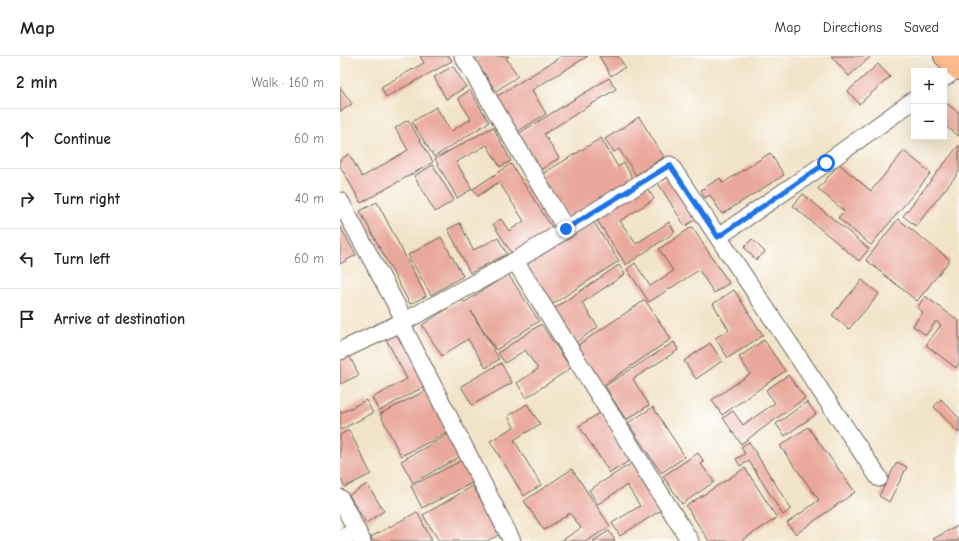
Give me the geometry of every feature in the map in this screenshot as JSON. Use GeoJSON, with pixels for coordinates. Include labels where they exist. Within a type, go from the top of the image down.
{"type":"FeatureCollection","features":[{"type":"Feature","properties":{"kind":"street"},"geometry":{"type":"LineString","coordinates":[[463,56],[566,229]]}},
{"type":"Feature","properties":{"kind":"street"},"geometry":{"type":"LineString","coordinates":[[718,237],[911,102]]}},
{"type":"Feature","properties":{"kind":"street"},"geometry":{"type":"LineString","coordinates":[[340,351],[403,322],[515,261],[670,165],[879,478]]}},
{"type":"Feature","properties":{"kind":"street"},"geometry":{"type":"LineString","coordinates":[[340,201],[403,322],[512,541]]}},
{"type":"Feature","properties":{"kind":"street"},"geometry":{"type":"LineString","coordinates":[[515,261],[690,541]]}},
{"type":"Feature","properties":{"kind":"street"},"geometry":{"type":"LineString","coordinates":[[340,498],[360,536],[340,539]]}},
{"type":"Feature","properties":{"kind":"building"},"geometry":{"type":"Polygon","coordinates":[[[420,56],[449,56],[452,61],[386,97],[381,87],[424,63],[420,56]]]}},
{"type":"Feature","properties":{"kind":"building"},"geometry":{"type":"Polygon","coordinates":[[[480,56],[509,56],[506,58],[518,76],[496,91],[475,60],[480,56]]]}},
{"type":"Feature","properties":{"kind":"building"},"geometry":{"type":"Polygon","coordinates":[[[562,56],[588,56],[532,90],[546,114],[517,132],[496,97],[562,56]]]}},
{"type":"Feature","properties":{"kind":"building"},"geometry":{"type":"Polygon","coordinates":[[[599,56],[618,56],[625,67],[611,76],[599,56]]]}},
{"type":"Feature","properties":{"kind":"building"},"geometry":{"type":"Polygon","coordinates":[[[831,56],[871,56],[849,76],[831,56]]]}},
{"type":"Feature","properties":{"kind":"building"},"geometry":{"type":"Polygon","coordinates":[[[878,64],[890,77],[859,104],[848,91],[878,64]]]}},
{"type":"Feature","properties":{"kind":"building"},"geometry":{"type":"Polygon","coordinates":[[[453,66],[466,87],[446,99],[434,77],[453,66]]]}},
{"type":"Feature","properties":{"kind":"building"},"geometry":{"type":"Polygon","coordinates":[[[609,78],[616,89],[544,134],[559,158],[540,170],[518,134],[609,78]]]}},
{"type":"Feature","properties":{"kind":"building"},"geometry":{"type":"Polygon","coordinates":[[[340,87],[352,104],[341,111],[340,109],[340,87]]]}},
{"type":"Feature","properties":{"kind":"building"},"geometry":{"type":"Polygon","coordinates":[[[470,90],[489,122],[434,157],[412,122],[436,107],[451,131],[471,119],[458,98],[470,90]]]}},
{"type":"Feature","properties":{"kind":"building"},"geometry":{"type":"Polygon","coordinates":[[[947,104],[959,113],[959,136],[947,127],[947,104]]]}},
{"type":"Feature","properties":{"kind":"building"},"geometry":{"type":"Polygon","coordinates":[[[639,117],[664,157],[636,175],[619,149],[614,152],[605,139],[639,117]]]}},
{"type":"Feature","properties":{"kind":"building"},"geometry":{"type":"Polygon","coordinates":[[[408,120],[433,162],[361,203],[340,166],[340,160],[349,154],[362,177],[408,150],[395,128],[408,120]]]}},
{"type":"Feature","properties":{"kind":"building"},"geometry":{"type":"Polygon","coordinates":[[[493,127],[511,161],[500,167],[487,145],[456,162],[472,189],[457,198],[435,159],[493,127]]]}},
{"type":"Feature","properties":{"kind":"building"},"geometry":{"type":"Polygon","coordinates":[[[601,138],[618,167],[624,163],[633,179],[568,219],[541,175],[601,138]]]}},
{"type":"Feature","properties":{"kind":"building"},"geometry":{"type":"Polygon","coordinates":[[[959,145],[959,172],[916,226],[903,216],[959,145]]]}},
{"type":"Feature","properties":{"kind":"building"},"geometry":{"type":"Polygon","coordinates":[[[904,151],[931,173],[871,245],[838,218],[844,211],[818,189],[839,164],[871,191],[904,151]]]}},
{"type":"Feature","properties":{"kind":"building"},"geometry":{"type":"Polygon","coordinates":[[[770,153],[784,175],[722,214],[710,195],[705,198],[701,190],[720,178],[723,183],[770,153]]]}},
{"type":"Feature","properties":{"kind":"building"},"geometry":{"type":"Polygon","coordinates":[[[511,164],[553,229],[513,255],[493,224],[501,219],[509,231],[524,221],[499,182],[478,196],[473,189],[511,164]]]}},
{"type":"Feature","properties":{"kind":"building"},"geometry":{"type":"Polygon","coordinates":[[[433,165],[454,200],[435,212],[414,176],[433,165]]]}},
{"type":"Feature","properties":{"kind":"building"},"geometry":{"type":"Polygon","coordinates":[[[672,175],[698,218],[685,226],[658,183],[672,175]]]}},
{"type":"Feature","properties":{"kind":"building"},"geometry":{"type":"Polygon","coordinates":[[[645,185],[654,199],[620,221],[636,244],[669,222],[675,232],[626,265],[595,217],[645,185]]]}},
{"type":"Feature","properties":{"kind":"building"},"geometry":{"type":"Polygon","coordinates":[[[803,194],[869,249],[859,261],[793,206],[803,194]]]}},
{"type":"Feature","properties":{"kind":"building"},"geometry":{"type":"Polygon","coordinates":[[[377,202],[426,296],[410,304],[360,211],[377,202]]]}},
{"type":"Feature","properties":{"kind":"building"},"geometry":{"type":"Polygon","coordinates":[[[898,219],[950,260],[917,301],[866,260],[898,219]]]}},
{"type":"Feature","properties":{"kind":"building"},"geometry":{"type":"Polygon","coordinates":[[[593,221],[619,261],[551,305],[525,265],[593,221]]]}},
{"type":"Feature","properties":{"kind":"building"},"geometry":{"type":"Polygon","coordinates":[[[460,223],[473,250],[498,238],[507,254],[470,273],[448,229],[460,223]]]}},
{"type":"Feature","properties":{"kind":"building"},"geometry":{"type":"Polygon","coordinates":[[[340,226],[356,255],[340,264],[340,226]]]}},
{"type":"Feature","properties":{"kind":"building"},"geometry":{"type":"Polygon","coordinates":[[[692,227],[729,283],[714,293],[699,270],[649,302],[627,269],[635,263],[650,286],[673,271],[659,249],[692,227]]]}},
{"type":"Feature","properties":{"kind":"building"},"geometry":{"type":"Polygon","coordinates":[[[441,237],[463,276],[431,295],[408,255],[441,237]]]}},
{"type":"Feature","properties":{"kind":"building"},"geometry":{"type":"Polygon","coordinates":[[[752,239],[765,252],[756,260],[744,247],[752,239]]]}},
{"type":"Feature","properties":{"kind":"building"},"geometry":{"type":"Polygon","coordinates":[[[619,265],[625,274],[582,303],[598,327],[575,343],[552,310],[619,265]]]}},
{"type":"Feature","properties":{"kind":"building"},"geometry":{"type":"Polygon","coordinates":[[[508,274],[539,321],[496,350],[471,311],[499,359],[486,368],[468,339],[442,356],[422,325],[461,300],[465,302],[508,274]]]}},
{"type":"Feature","properties":{"kind":"building"},"geometry":{"type":"Polygon","coordinates":[[[862,280],[879,294],[849,329],[832,315],[862,280]]]}},
{"type":"Feature","properties":{"kind":"building"},"geometry":{"type":"Polygon","coordinates":[[[734,290],[763,335],[728,358],[715,338],[729,330],[713,304],[734,290]]]}},
{"type":"Feature","properties":{"kind":"building"},"geometry":{"type":"Polygon","coordinates":[[[925,296],[959,321],[959,363],[956,368],[926,345],[941,325],[936,321],[926,335],[913,326],[923,312],[917,308],[925,296]]]}},
{"type":"Feature","properties":{"kind":"building"},"geometry":{"type":"Polygon","coordinates":[[[645,300],[671,339],[602,386],[575,347],[645,300]]]}},
{"type":"Feature","properties":{"kind":"building"},"geometry":{"type":"Polygon","coordinates":[[[541,324],[571,368],[526,398],[517,383],[538,369],[525,350],[505,363],[498,353],[541,324]]]}},
{"type":"Feature","properties":{"kind":"building"},"geometry":{"type":"Polygon","coordinates":[[[400,332],[427,385],[379,411],[372,398],[407,379],[386,339],[400,332]]]}},
{"type":"Feature","properties":{"kind":"building"},"geometry":{"type":"Polygon","coordinates":[[[764,340],[785,371],[722,415],[712,400],[750,374],[739,357],[764,340]]]}},
{"type":"Feature","properties":{"kind":"building"},"geometry":{"type":"Polygon","coordinates":[[[674,342],[678,350],[633,379],[649,405],[626,420],[605,386],[674,342]]]}},
{"type":"Feature","properties":{"kind":"building"},"geometry":{"type":"Polygon","coordinates":[[[710,343],[722,361],[696,379],[684,361],[710,343]]]}},
{"type":"Feature","properties":{"kind":"building"},"geometry":{"type":"Polygon","coordinates":[[[348,353],[359,375],[340,384],[340,357],[348,353]]]}},
{"type":"Feature","properties":{"kind":"building"},"geometry":{"type":"Polygon","coordinates":[[[501,363],[512,383],[472,405],[461,386],[501,363]]]}},
{"type":"Feature","properties":{"kind":"building"},"geometry":{"type":"Polygon","coordinates":[[[788,375],[805,398],[741,444],[723,418],[733,411],[743,425],[775,403],[766,390],[788,375]]]}},
{"type":"Feature","properties":{"kind":"building"},"geometry":{"type":"Polygon","coordinates":[[[429,389],[451,431],[401,456],[380,414],[429,389]]]}},
{"type":"Feature","properties":{"kind":"building"},"geometry":{"type":"Polygon","coordinates":[[[941,399],[959,418],[959,433],[934,407],[941,399]]]}},
{"type":"Feature","properties":{"kind":"building"},"geometry":{"type":"Polygon","coordinates":[[[366,400],[373,413],[340,430],[340,411],[341,413],[366,400]]]}},
{"type":"Feature","properties":{"kind":"building"},"geometry":{"type":"Polygon","coordinates":[[[807,402],[816,414],[785,436],[776,424],[807,402]]]}},
{"type":"Feature","properties":{"kind":"building"},"geometry":{"type":"Polygon","coordinates":[[[527,404],[540,424],[514,440],[541,485],[524,496],[490,441],[514,427],[508,416],[527,404]]]}},
{"type":"Feature","properties":{"kind":"building"},"geometry":{"type":"Polygon","coordinates":[[[653,407],[685,457],[661,473],[628,423],[653,407]]]}},
{"type":"Feature","properties":{"kind":"building"},"geometry":{"type":"Polygon","coordinates":[[[601,412],[632,459],[610,473],[579,426],[601,412]]]}},
{"type":"Feature","properties":{"kind":"building"},"geometry":{"type":"Polygon","coordinates":[[[808,427],[855,492],[796,534],[787,523],[819,500],[780,446],[808,427]]]}},
{"type":"Feature","properties":{"kind":"building"},"geometry":{"type":"Polygon","coordinates":[[[349,430],[371,474],[345,487],[340,478],[340,435],[349,430]]]}},
{"type":"Feature","properties":{"kind":"building"},"geometry":{"type":"Polygon","coordinates":[[[449,434],[461,456],[413,483],[401,461],[449,434]]]}},
{"type":"Feature","properties":{"kind":"building"},"geometry":{"type":"Polygon","coordinates":[[[749,442],[791,509],[783,515],[749,461],[740,466],[736,459],[745,454],[741,447],[749,442]]]}},
{"type":"Feature","properties":{"kind":"building"},"geometry":{"type":"Polygon","coordinates":[[[698,453],[704,462],[701,464],[714,482],[682,504],[663,476],[698,453]]]}},
{"type":"Feature","properties":{"kind":"building"},"geometry":{"type":"Polygon","coordinates":[[[463,460],[474,482],[422,508],[411,486],[463,460]]]}},
{"type":"Feature","properties":{"kind":"building"},"geometry":{"type":"Polygon","coordinates":[[[634,462],[663,509],[620,536],[612,523],[640,506],[627,485],[598,504],[589,490],[634,462]]]}},
{"type":"Feature","properties":{"kind":"building"},"geometry":{"type":"Polygon","coordinates":[[[897,462],[907,467],[889,502],[879,496],[897,462]]]}},
{"type":"Feature","properties":{"kind":"building"},"geometry":{"type":"Polygon","coordinates":[[[745,468],[777,518],[741,541],[709,541],[686,506],[745,468]]]}},
{"type":"Feature","properties":{"kind":"building"},"geometry":{"type":"Polygon","coordinates":[[[572,469],[610,526],[587,541],[561,541],[581,528],[570,513],[544,530],[524,501],[572,469]]]}},
{"type":"Feature","properties":{"kind":"building"},"geometry":{"type":"Polygon","coordinates":[[[367,484],[384,511],[366,523],[349,495],[367,484]]]}},
{"type":"Feature","properties":{"kind":"building"},"geometry":{"type":"Polygon","coordinates":[[[473,486],[500,534],[487,541],[439,541],[423,515],[473,486]]]}},
{"type":"Feature","properties":{"kind":"building"},"geometry":{"type":"Polygon","coordinates":[[[417,512],[432,541],[373,541],[371,537],[417,512]]]}},
{"type":"Feature","properties":{"kind":"building"},"geometry":{"type":"Polygon","coordinates":[[[959,525],[959,541],[935,541],[933,539],[959,525]]]}},
{"type":"Feature","properties":{"kind":"building"},"geometry":{"type":"Polygon","coordinates":[[[609,531],[615,540],[614,541],[593,541],[609,531]]]}},
{"type":"Feature","properties":{"kind":"route"},"geometry":{"type":"LineString","coordinates":[[566,229],[670,165],[718,237],[826,163]]}}]}
